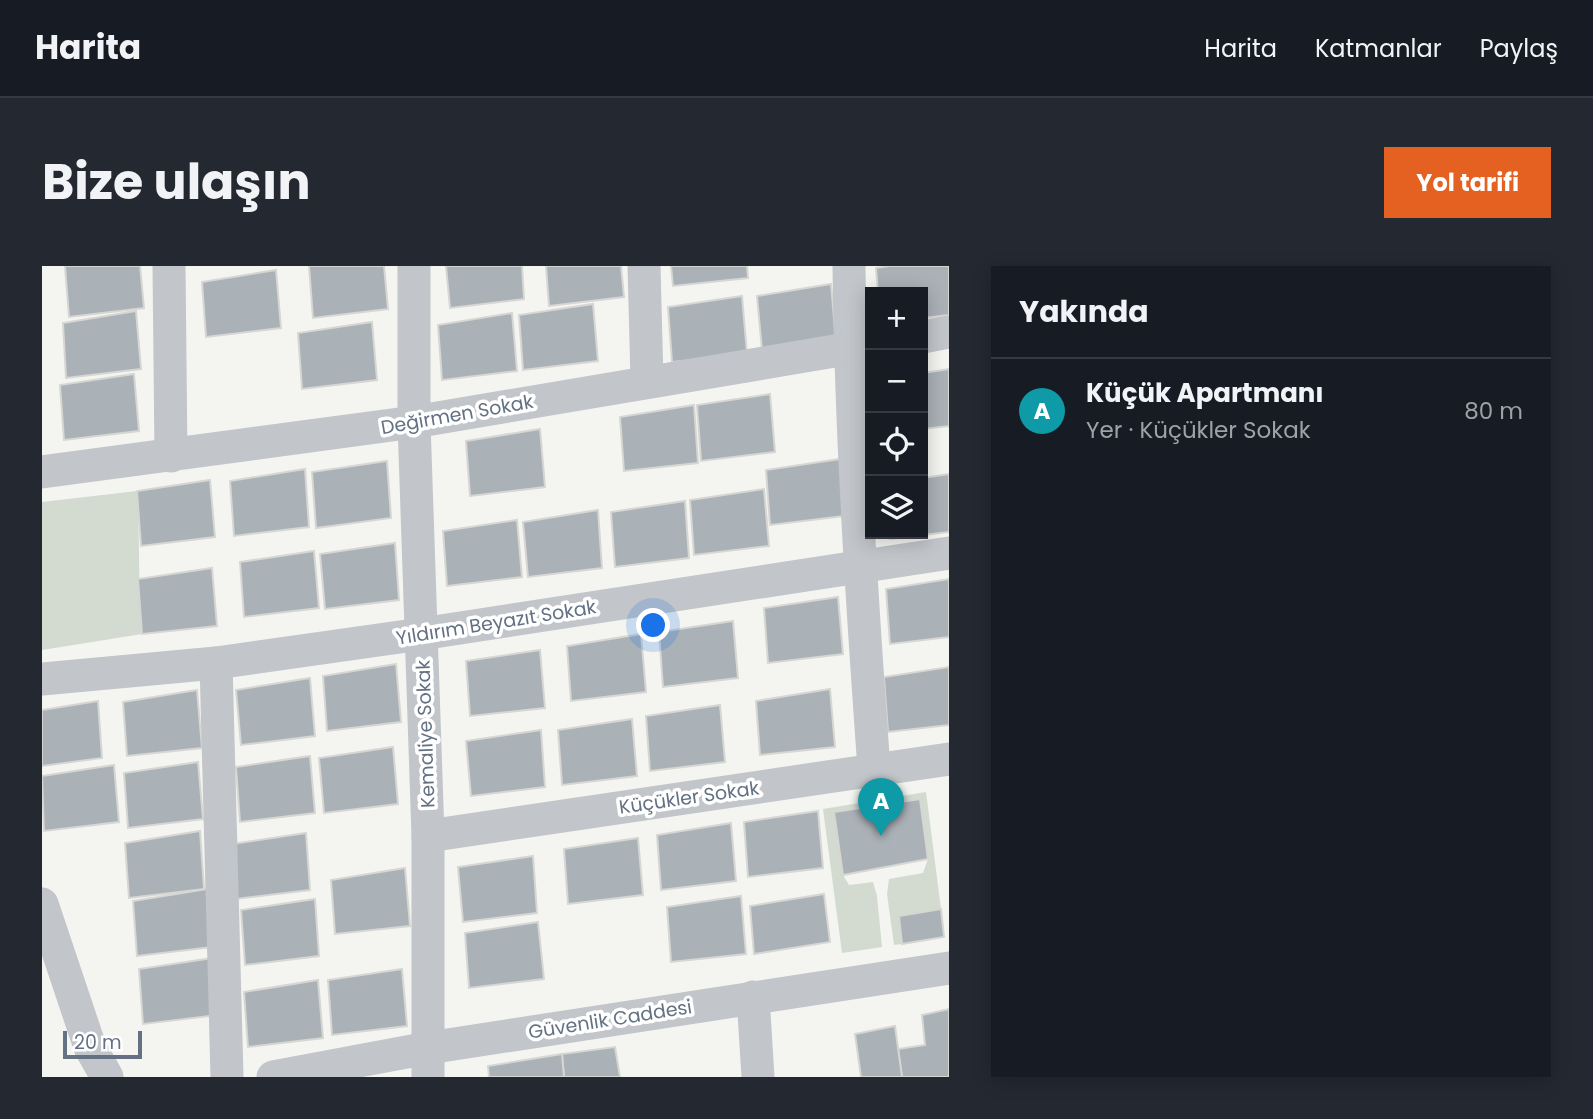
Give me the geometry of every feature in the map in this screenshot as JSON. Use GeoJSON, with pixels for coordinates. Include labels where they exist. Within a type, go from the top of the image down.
{"type":"FeatureCollection","features":[{"type":"Feature","properties":{"kind":"street"},"geometry":{"type":"LineString","coordinates":[[169,266],[171,456]]}},
{"type":"Feature","properties":{"kind":"street","name":"Kemaliye Sokak"},"geometry":{"type":"LineString","coordinates":[[414,266],[414,422],[428,836],[428,1062]]}},
{"type":"Feature","properties":{"kind":"street"},"geometry":{"type":"LineString","coordinates":[[644,266],[647,381]]}},
{"type":"Feature","properties":{"kind":"street"},"geometry":{"type":"LineString","coordinates":[[849,266],[860,346],[860,566],[874,769]]}},
{"type":"Feature","properties":{"kind":"street"},"geometry":{"type":"LineString","coordinates":[[928,336],[949,332]]}},
{"type":"Feature","properties":{"kind":"street","name":"Değirmen Sokak"},"geometry":{"type":"LineString","coordinates":[[42,472],[414,422],[860,346]]}},
{"type":"Feature","properties":{"kind":"street","name":"Yıldırım Beyazıt Sokak"},"geometry":{"type":"LineString","coordinates":[[42,679],[216,663],[949,553]]}},
{"type":"Feature","properties":{"kind":"street"},"geometry":{"type":"LineString","coordinates":[[216,663],[227,1077]]}},
{"type":"Feature","properties":{"kind":"street","name":"Küçükler Sokak"},"geometry":{"type":"LineString","coordinates":[[428,836],[949,759]]}},
{"type":"Feature","properties":{"kind":"street"},"geometry":{"type":"LineString","coordinates":[[42,905],[90,1047],[107,1077]]}},
{"type":"Feature","properties":{"kind":"street","name":"Güvenlik Caddesi"},"geometry":{"type":"LineString","coordinates":[[273,1077],[428,1062],[753,997],[949,968]]}},
{"type":"Feature","properties":{"kind":"street"},"geometry":{"type":"LineString","coordinates":[[753,997],[758,1077]]}},
{"type":"Feature","properties":{"kind":"shaded area"},"geometry":{"type":"Polygon","coordinates":[[[137,491],[142,634],[42,650],[42,502],[137,491]]]}},
{"type":"Feature","properties":{"kind":"shaded area"},"geometry":{"type":"Polygon","coordinates":[[[926,792],[941,909],[899,916],[902,944],[894,945],[887,894],[889,879],[923,873],[928,859],[920,799],[834,813],[843,875],[849,885],[873,882],[882,947],[842,953],[823,809],[926,792]]]}},
{"type":"Feature","properties":{"kind":"building"},"geometry":{"type":"Polygon","coordinates":[[[65,266],[140,266],[144,308],[69,317],[65,266]]]}},
{"type":"Feature","properties":{"kind":"building"},"geometry":{"type":"Polygon","coordinates":[[[309,266],[384,266],[388,309],[313,318],[309,266]]]}},
{"type":"Feature","properties":{"kind":"building"},"geometry":{"type":"Polygon","coordinates":[[[446,266],[522,266],[524,299],[450,308],[446,266]]]}},
{"type":"Feature","properties":{"kind":"building"},"geometry":{"type":"Polygon","coordinates":[[[546,266],[621,266],[624,297],[549,306],[546,266]]]}},
{"type":"Feature","properties":{"kind":"building"},"geometry":{"type":"Polygon","coordinates":[[[671,266],[747,266],[748,278],[673,286],[671,266]]]}},
{"type":"Feature","properties":{"kind":"building"},"geometry":{"type":"Polygon","coordinates":[[[949,266],[949,315],[928,317],[928,287],[878,287],[876,268],[949,266]]]}},
{"type":"Feature","properties":{"kind":"building"},"geometry":{"type":"Polygon","coordinates":[[[276,270],[281,328],[206,337],[202,282],[276,270]]]}},
{"type":"Feature","properties":{"kind":"building"},"geometry":{"type":"Polygon","coordinates":[[[831,284],[836,342],[762,350],[757,296],[831,284]]]}},
{"type":"Feature","properties":{"kind":"building"},"geometry":{"type":"Polygon","coordinates":[[[742,296],[747,354],[672,362],[668,307],[742,296]]]}},
{"type":"Feature","properties":{"kind":"building"},"geometry":{"type":"Polygon","coordinates":[[[593,304],[598,361],[523,370],[519,315],[593,304]]]}},
{"type":"Feature","properties":{"kind":"building"},"geometry":{"type":"Polygon","coordinates":[[[136,311],[141,369],[66,378],[63,323],[136,311]]]}},
{"type":"Feature","properties":{"kind":"building"},"geometry":{"type":"Polygon","coordinates":[[[512,313],[517,371],[442,380],[438,325],[512,313]]]}},
{"type":"Feature","properties":{"kind":"building"},"geometry":{"type":"Polygon","coordinates":[[[372,322],[377,380],[302,389],[298,333],[372,322]]]}},
{"type":"Feature","properties":{"kind":"building"},"geometry":{"type":"Polygon","coordinates":[[[949,369],[949,426],[928,428],[928,372],[949,369]]]}},
{"type":"Feature","properties":{"kind":"building"},"geometry":{"type":"Polygon","coordinates":[[[134,374],[139,431],[64,440],[60,385],[134,374]]]}},
{"type":"Feature","properties":{"kind":"building"},"geometry":{"type":"Polygon","coordinates":[[[770,394],[775,452],[701,461],[697,405],[770,394]]]}},
{"type":"Feature","properties":{"kind":"building"},"geometry":{"type":"Polygon","coordinates":[[[694,405],[698,463],[624,471],[620,417],[694,405]]]}},
{"type":"Feature","properties":{"kind":"building"},"geometry":{"type":"Polygon","coordinates":[[[540,429],[545,487],[470,496],[466,441],[540,429]]]}},
{"type":"Feature","properties":{"kind":"building"},"geometry":{"type":"Polygon","coordinates":[[[840,459],[844,516],[770,525],[766,470],[840,459]]]}},
{"type":"Feature","properties":{"kind":"building"},"geometry":{"type":"Polygon","coordinates":[[[387,461],[391,518],[316,528],[312,472],[387,461]]]}},
{"type":"Feature","properties":{"kind":"building"},"geometry":{"type":"Polygon","coordinates":[[[305,469],[309,527],[234,536],[230,481],[305,469]]]}},
{"type":"Feature","properties":{"kind":"building"},"geometry":{"type":"Polygon","coordinates":[[[949,474],[949,532],[928,534],[928,477],[949,474]]]}},
{"type":"Feature","properties":{"kind":"building"},"geometry":{"type":"Polygon","coordinates":[[[210,480],[215,537],[141,546],[137,491],[210,480]]]}},
{"type":"Feature","properties":{"kind":"building"},"geometry":{"type":"Polygon","coordinates":[[[764,489],[769,546],[694,555],[690,500],[764,489]]]}},
{"type":"Feature","properties":{"kind":"building"},"geometry":{"type":"Polygon","coordinates":[[[685,501],[689,558],[615,567],[611,512],[685,501]]]}},
{"type":"Feature","properties":{"kind":"building"},"geometry":{"type":"Polygon","coordinates":[[[598,510],[602,568],[528,577],[523,522],[598,510]]]}},
{"type":"Feature","properties":{"kind":"building"},"geometry":{"type":"Polygon","coordinates":[[[517,520],[522,577],[447,586],[443,531],[517,520]]]}},
{"type":"Feature","properties":{"kind":"building"},"geometry":{"type":"Polygon","coordinates":[[[395,543],[399,600],[325,609],[320,554],[395,543]]]}},
{"type":"Feature","properties":{"kind":"building"},"geometry":{"type":"Polygon","coordinates":[[[314,551],[319,608],[244,617],[240,562],[314,551]]]}},
{"type":"Feature","properties":{"kind":"building"},"geometry":{"type":"Polygon","coordinates":[[[212,568],[217,626],[142,634],[138,579],[212,568]]]}},
{"type":"Feature","properties":{"kind":"building"},"geometry":{"type":"Polygon","coordinates":[[[949,579],[949,637],[890,644],[886,589],[949,579]]]}},
{"type":"Feature","properties":{"kind":"building"},"geometry":{"type":"Polygon","coordinates":[[[838,597],[843,654],[768,663],[764,608],[838,597]]]}},
{"type":"Feature","properties":{"kind":"building"},"geometry":{"type":"Polygon","coordinates":[[[733,621],[738,678],[663,687],[659,632],[733,621]]]}},
{"type":"Feature","properties":{"kind":"building"},"geometry":{"type":"Polygon","coordinates":[[[641,634],[646,692],[571,701],[567,646],[641,634]]]}},
{"type":"Feature","properties":{"kind":"building"},"geometry":{"type":"Polygon","coordinates":[[[540,650],[545,708],[470,716],[466,661],[540,650]]]}},
{"type":"Feature","properties":{"kind":"building"},"geometry":{"type":"Polygon","coordinates":[[[396,664],[401,722],[327,731],[323,676],[396,664]]]}},
{"type":"Feature","properties":{"kind":"building"},"geometry":{"type":"Polygon","coordinates":[[[949,667],[949,725],[888,732],[884,677],[949,667]]]}},
{"type":"Feature","properties":{"kind":"building"},"geometry":{"type":"Polygon","coordinates":[[[310,678],[315,736],[241,745],[236,690],[310,678]]]}},
{"type":"Feature","properties":{"kind":"building"},"geometry":{"type":"Polygon","coordinates":[[[830,689],[835,747],[760,755],[756,701],[830,689]]]}},
{"type":"Feature","properties":{"kind":"building"},"geometry":{"type":"Polygon","coordinates":[[[197,690],[202,748],[127,756],[123,702],[197,690]]]}},
{"type":"Feature","properties":{"kind":"building"},"geometry":{"type":"Polygon","coordinates":[[[98,701],[102,758],[42,766],[42,710],[98,701]]]}},
{"type":"Feature","properties":{"kind":"building"},"geometry":{"type":"Polygon","coordinates":[[[720,705],[725,762],[650,771],[646,716],[720,705]]]}},
{"type":"Feature","properties":{"kind":"building"},"geometry":{"type":"Polygon","coordinates":[[[632,719],[637,776],[562,785],[558,730],[632,719]]]}},
{"type":"Feature","properties":{"kind":"building"},"geometry":{"type":"Polygon","coordinates":[[[541,730],[545,787],[471,796],[466,741],[541,730]]]}},
{"type":"Feature","properties":{"kind":"building"},"geometry":{"type":"Polygon","coordinates":[[[393,747],[398,804],[324,813],[319,758],[393,747]]]}},
{"type":"Feature","properties":{"kind":"building"},"geometry":{"type":"Polygon","coordinates":[[[310,756],[315,813],[240,822],[236,767],[310,756]]]}},
{"type":"Feature","properties":{"kind":"building"},"geometry":{"type":"Polygon","coordinates":[[[198,762],[203,819],[128,828],[124,773],[198,762]]]}},
{"type":"Feature","properties":{"kind":"building"},"geometry":{"type":"Polygon","coordinates":[[[114,765],[119,822],[44,831],[42,776],[114,765]]]}},
{"type":"Feature","properties":{"kind":"building"},"geometry":{"type":"Polygon","coordinates":[[[920,799],[928,859],[843,875],[834,812],[920,799]]]}},
{"type":"Feature","properties":{"kind":"building"},"geometry":{"type":"Polygon","coordinates":[[[818,811],[823,868],[748,877],[744,822],[818,811]]]}},
{"type":"Feature","properties":{"kind":"building"},"geometry":{"type":"Polygon","coordinates":[[[731,823],[736,881],[661,890],[657,835],[731,823]]]}},
{"type":"Feature","properties":{"kind":"building"},"geometry":{"type":"Polygon","coordinates":[[[200,831],[204,889],[129,898],[125,843],[200,831]]]}},
{"type":"Feature","properties":{"kind":"building"},"geometry":{"type":"Polygon","coordinates":[[[306,833],[310,890],[235,899],[232,844],[306,833]]]}},
{"type":"Feature","properties":{"kind":"building"},"geometry":{"type":"Polygon","coordinates":[[[638,838],[643,895],[568,904],[564,849],[638,838]]]}},
{"type":"Feature","properties":{"kind":"building"},"geometry":{"type":"Polygon","coordinates":[[[533,856],[537,913],[463,922],[458,867],[533,856]]]}},
{"type":"Feature","properties":{"kind":"building"},"geometry":{"type":"Polygon","coordinates":[[[405,868],[410,926],[335,934],[331,880],[405,868]]]}},
{"type":"Feature","properties":{"kind":"building"},"geometry":{"type":"Polygon","coordinates":[[[207,889],[212,947],[137,956],[133,901],[207,889]]]}},
{"type":"Feature","properties":{"kind":"building"},"geometry":{"type":"Polygon","coordinates":[[[824,894],[830,942],[754,954],[750,906],[824,894]]]}},
{"type":"Feature","properties":{"kind":"building"},"geometry":{"type":"Polygon","coordinates":[[[741,896],[746,954],[671,962],[667,907],[741,896]]]}},
{"type":"Feature","properties":{"kind":"building"},"geometry":{"type":"Polygon","coordinates":[[[315,899],[319,956],[245,965],[241,910],[315,899]]]}},
{"type":"Feature","properties":{"kind":"building"},"geometry":{"type":"Polygon","coordinates":[[[941,909],[944,937],[902,944],[899,916],[941,909]]]}},
{"type":"Feature","properties":{"kind":"building"},"geometry":{"type":"Polygon","coordinates":[[[538,922],[544,979],[469,988],[465,933],[538,922]]]}},
{"type":"Feature","properties":{"kind":"building"},"geometry":{"type":"Polygon","coordinates":[[[213,958],[218,1015],[143,1024],[139,969],[213,958]]]}},
{"type":"Feature","properties":{"kind":"building"},"geometry":{"type":"Polygon","coordinates":[[[402,969],[407,1026],[332,1035],[328,980],[402,969]]]}},
{"type":"Feature","properties":{"kind":"building"},"geometry":{"type":"Polygon","coordinates":[[[318,980],[323,1038],[248,1047],[244,992],[318,980]]]}},
{"type":"Feature","properties":{"kind":"building"},"geometry":{"type":"Polygon","coordinates":[[[949,1009],[949,1077],[902,1077],[898,1049],[925,1045],[922,1015],[949,1009]]]}},
{"type":"Feature","properties":{"kind":"building"},"geometry":{"type":"Polygon","coordinates":[[[895,1026],[902,1077],[861,1077],[855,1034],[895,1026]]]}},
{"type":"Feature","properties":{"kind":"building"},"geometry":{"type":"Polygon","coordinates":[[[615,1047],[620,1077],[564,1077],[562,1054],[615,1047]]]}},
{"type":"Feature","properties":{"kind":"building"},"geometry":{"type":"Polygon","coordinates":[[[562,1054],[564,1077],[489,1077],[488,1066],[562,1054]]]}},
{"type":"Feature","properties":{"kind":"place","name":"Küçük Apartmanı"},"geometry":{"type":"Point","coordinates":[881,836]}}]}
